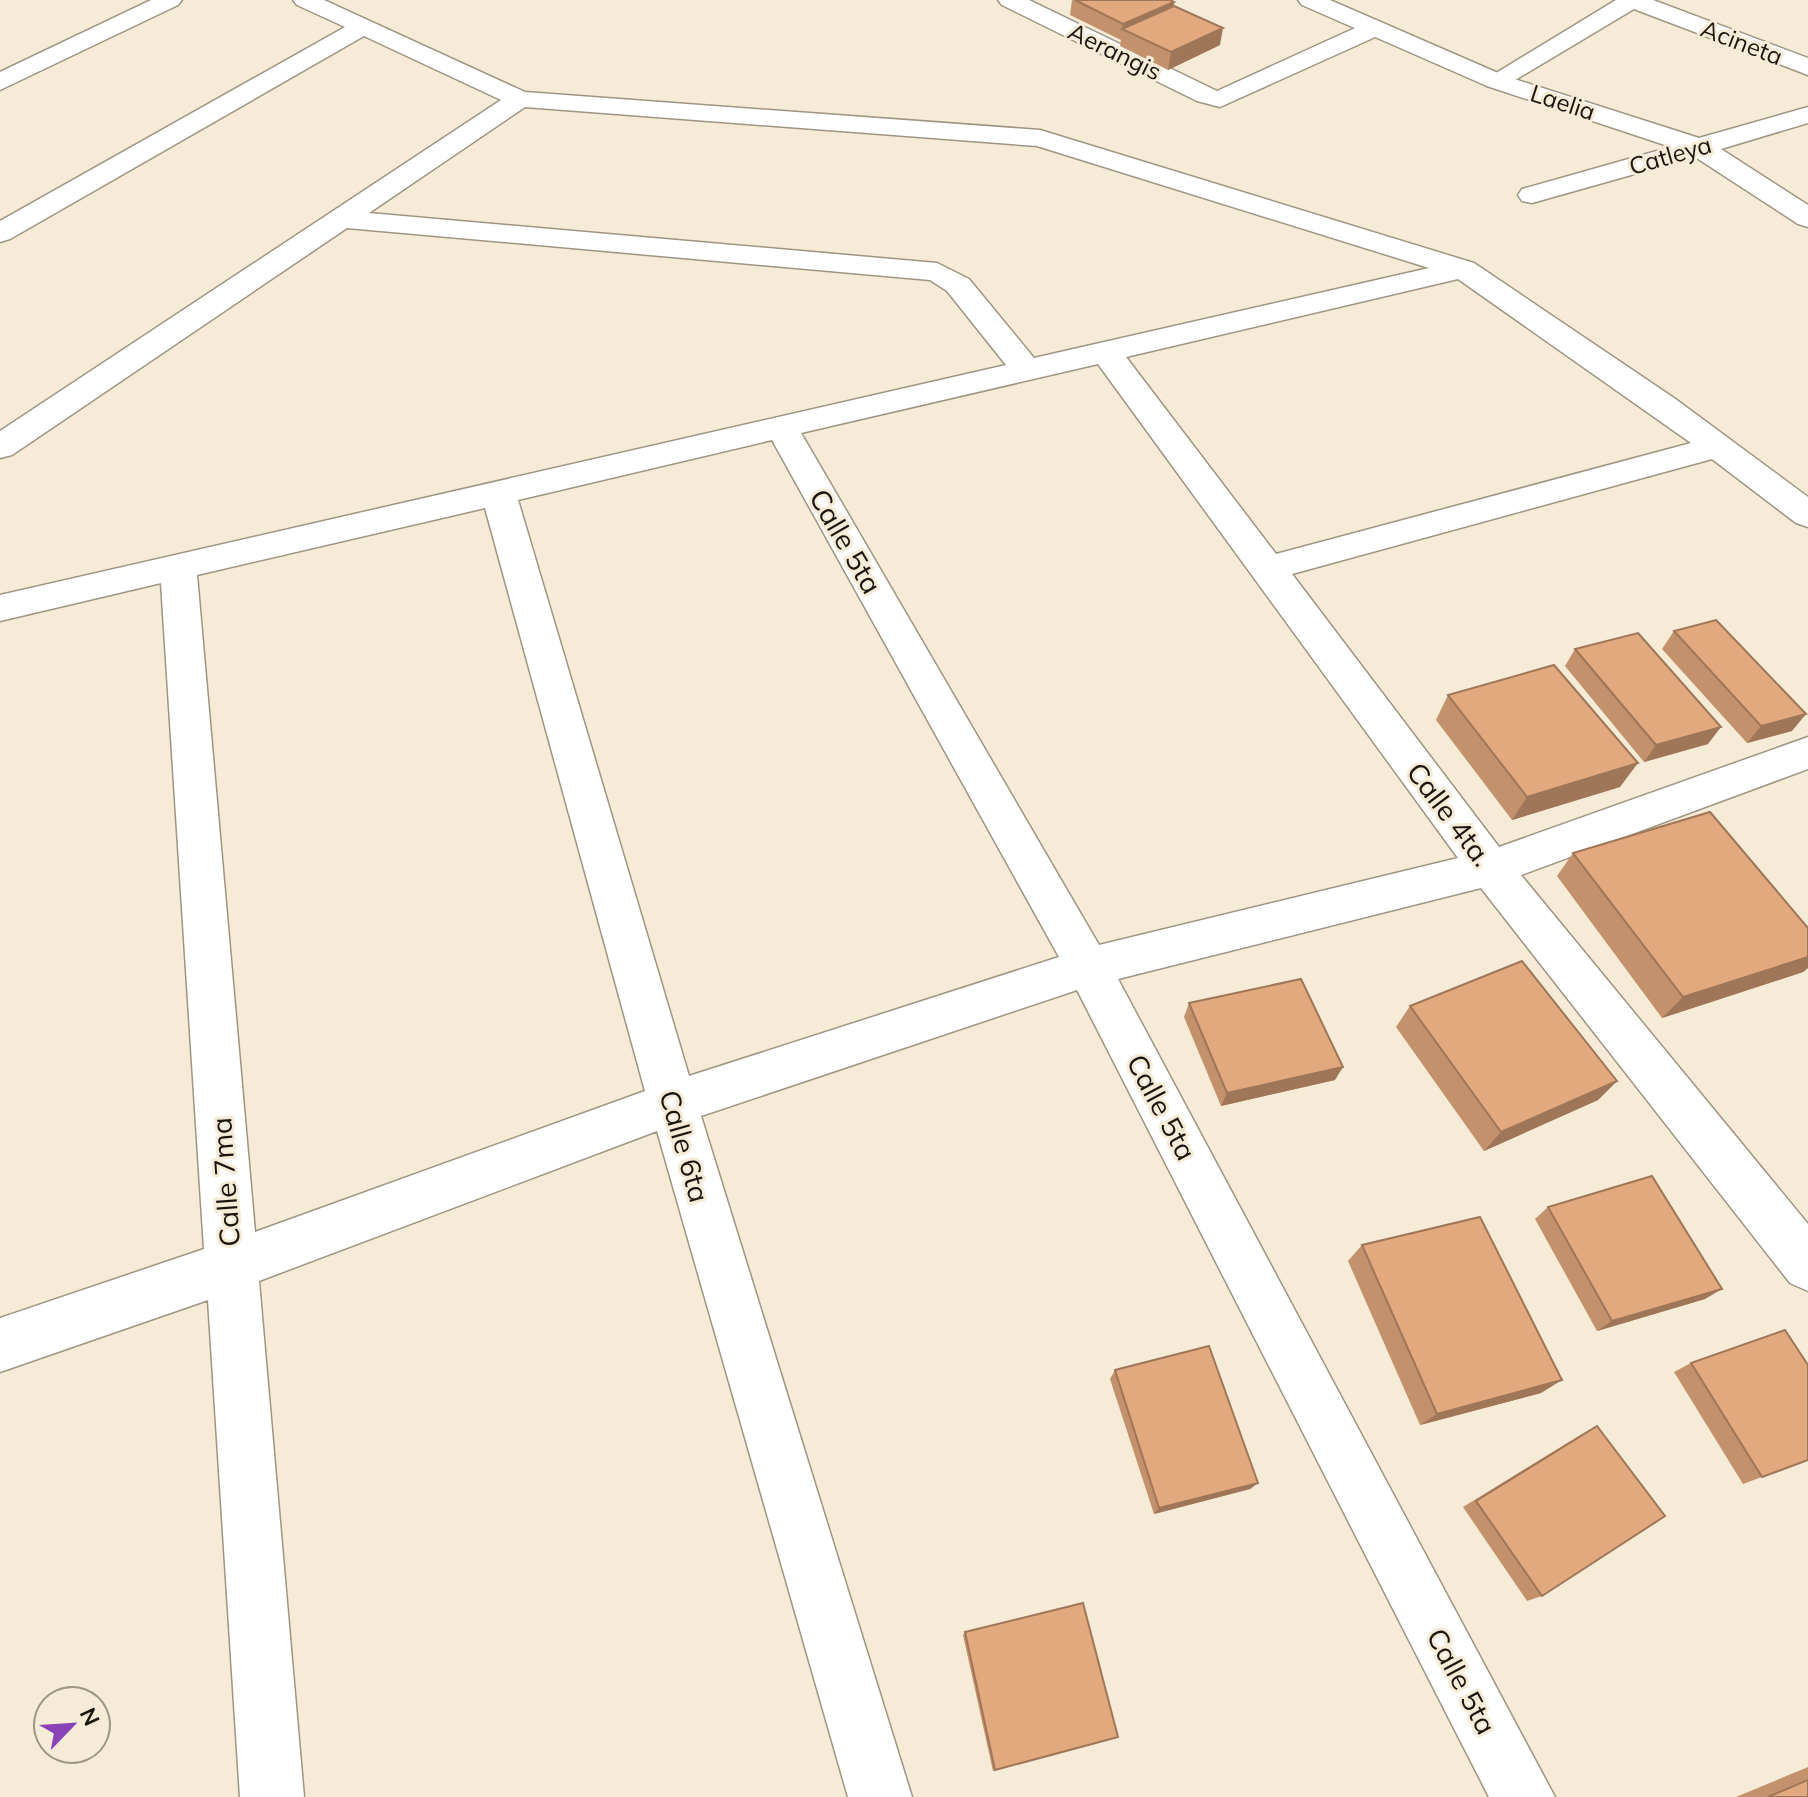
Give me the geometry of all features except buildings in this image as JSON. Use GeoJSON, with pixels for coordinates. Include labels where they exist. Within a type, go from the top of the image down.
{"type":"FeatureCollection","features":[{"type":"Feature","properties":{"kind":"street"},"geometry":{"type":"LineString","coordinates":[[0,82],[170,0]]}},
{"type":"Feature","properties":{"kind":"street"},"geometry":{"type":"LineString","coordinates":[[305,0],[520,99],[1040,138],[1463,269],[1662,405],[1808,515]]}},
{"type":"Feature","properties":{"kind":"street","name":"Aerangis"},"geometry":{"type":"LineString","coordinates":[[1010,0],[1206,96],[1220,99],[1375,28]]}},
{"type":"Feature","properties":{"kind":"street","name":"Laelia"},"geometry":{"type":"LineString","coordinates":[[1310,0],[1496,81],[1699,147],[1808,218]]}},
{"type":"Feature","properties":{"kind":"street"},"geometry":{"type":"LineString","coordinates":[[1496,81],[1632,0]]}},
{"type":"Feature","properties":{"kind":"street","name":"Acineta"},"geometry":{"type":"LineString","coordinates":[[1632,0],[1808,67]]}},
{"type":"Feature","properties":{"kind":"street"},"geometry":{"type":"LineString","coordinates":[[0,233],[363,27]]}},
{"type":"Feature","properties":{"kind":"street"},"geometry":{"type":"LineString","coordinates":[[0,447],[520,99]]}},
{"type":"Feature","properties":{"kind":"street","name":"Catleya"},"geometry":{"type":"LineString","coordinates":[[1532,195],[1808,115]]}},
{"type":"Feature","properties":{"kind":"street"},"geometry":{"type":"LineString","coordinates":[[343,219],[937,272],[958,285],[1027,370]]}},
{"type":"Feature","properties":{"kind":"street"},"geometry":{"type":"LineString","coordinates":[[0,608],[1463,269]]}},
{"type":"Feature","properties":{"kind":"street","name":"Calle 4ta."},"geometry":{"type":"LineString","coordinates":[[1106,352],[1490,868],[1803,1250]]}},
{"type":"Feature","properties":{"kind":"street","name":"Calle 5ta"},"geometry":{"type":"LineString","coordinates":[[781,427],[1088,967],[1523,1797]]}},
{"type":"Feature","properties":{"kind":"street"},"geometry":{"type":"LineString","coordinates":[[1269,568],[1718,447]]}},
{"type":"Feature","properties":{"kind":"street","name":"Calle 6ta"},"geometry":{"type":"LineString","coordinates":[[498,492],[673,1103],[880,1797]]}},
{"type":"Feature","properties":{"kind":"street","name":"Calle 7ma"},"geometry":{"type":"LineString","coordinates":[[178,566],[272,1797]]}},
{"type":"Feature","properties":{"kind":"street"},"geometry":{"type":"LineString","coordinates":[[0,1345],[231,1266],[673,1103],[1088,967],[1490,868],[1808,753]]}}]}
